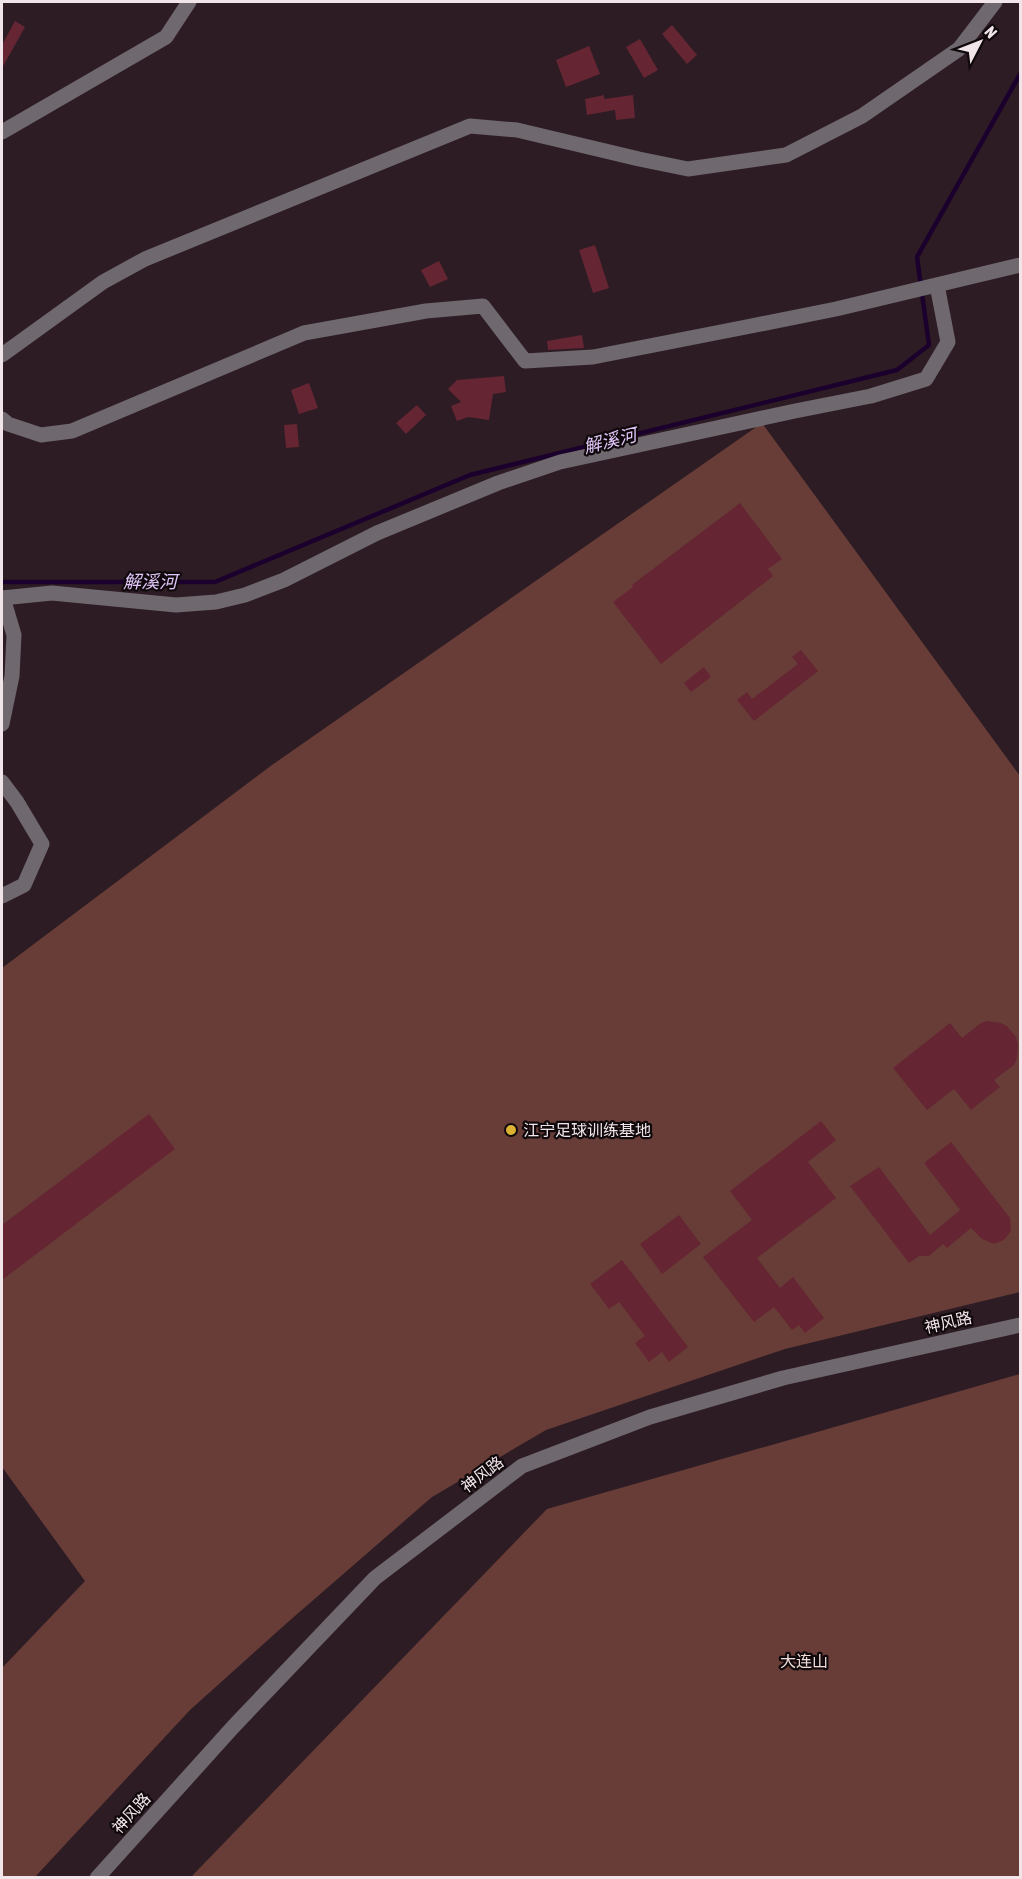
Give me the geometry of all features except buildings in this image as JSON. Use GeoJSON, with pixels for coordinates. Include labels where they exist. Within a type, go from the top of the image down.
{"type":"FeatureCollection","features":[{"type":"Feature","properties":{"kind":"street"},"geometry":{"type":"LineString","coordinates":[[2,132],[166,37],[189,2]]}},
{"type":"Feature","properties":{"kind":"street"},"geometry":{"type":"LineString","coordinates":[[2,356],[103,282],[145,259],[470,126],[517,130],[688,169],[786,155],[862,116],[959,49],[995,2]]}},
{"type":"Feature","properties":{"kind":"street"},"geometry":{"type":"LineString","coordinates":[[2,419],[8,424],[41,435],[72,431],[304,333],[426,311],[483,306],[525,361],[593,357],[891,297],[1020,265]]}},
{"type":"Feature","properties":{"kind":"street"},"geometry":{"type":"LineString","coordinates":[[2,724],[12,676],[14,635],[2,598],[52,593],[176,605],[216,602],[245,595],[284,580],[377,533],[498,483],[560,462],[871,396],[926,380],[948,342],[937,285]]}},
{"type":"Feature","properties":{"kind":"street"},"geometry":{"type":"LineString","coordinates":[[2,782],[42,844],[24,885],[2,896]]}},
{"type":"Feature","properties":{"kind":"street","name":"神风路"},"geometry":{"type":"LineString","coordinates":[[97,1878],[233,1727],[375,1578],[522,1466],[650,1417],[783,1378],[1020,1325]]}},
{"type":"Feature","properties":{"kind":"green space","name":"江宁足球训练基地"},"geometry":{"type":"Polygon","coordinates":[[[762,423],[1020,776],[1020,1292],[785,1349],[546,1430],[432,1497],[288,1622],[190,1710],[35,1877],[2,1877],[2,1668],[85,1581],[2,1467],[2,968],[272,765],[762,423]]]}},
{"type":"Feature","properties":{"kind":"green space","name":"大连山"},"geometry":{"type":"Polygon","coordinates":[[[1020,1374],[1020,1877],[191,1877],[547,1509],[1020,1374]]]}},
{"type":"Feature","properties":{"kind":"waterway","name":"解溪河"},"geometry":{"type":"LineString","coordinates":[[2,582],[215,582],[470,475],[897,370],[929,345],[917,257],[1020,74]]}},
{"type":"Feature","properties":{"kind":"place","name":"江宁足球训练基地"},"geometry":{"type":"Point","coordinates":[511,1130]}}]}
